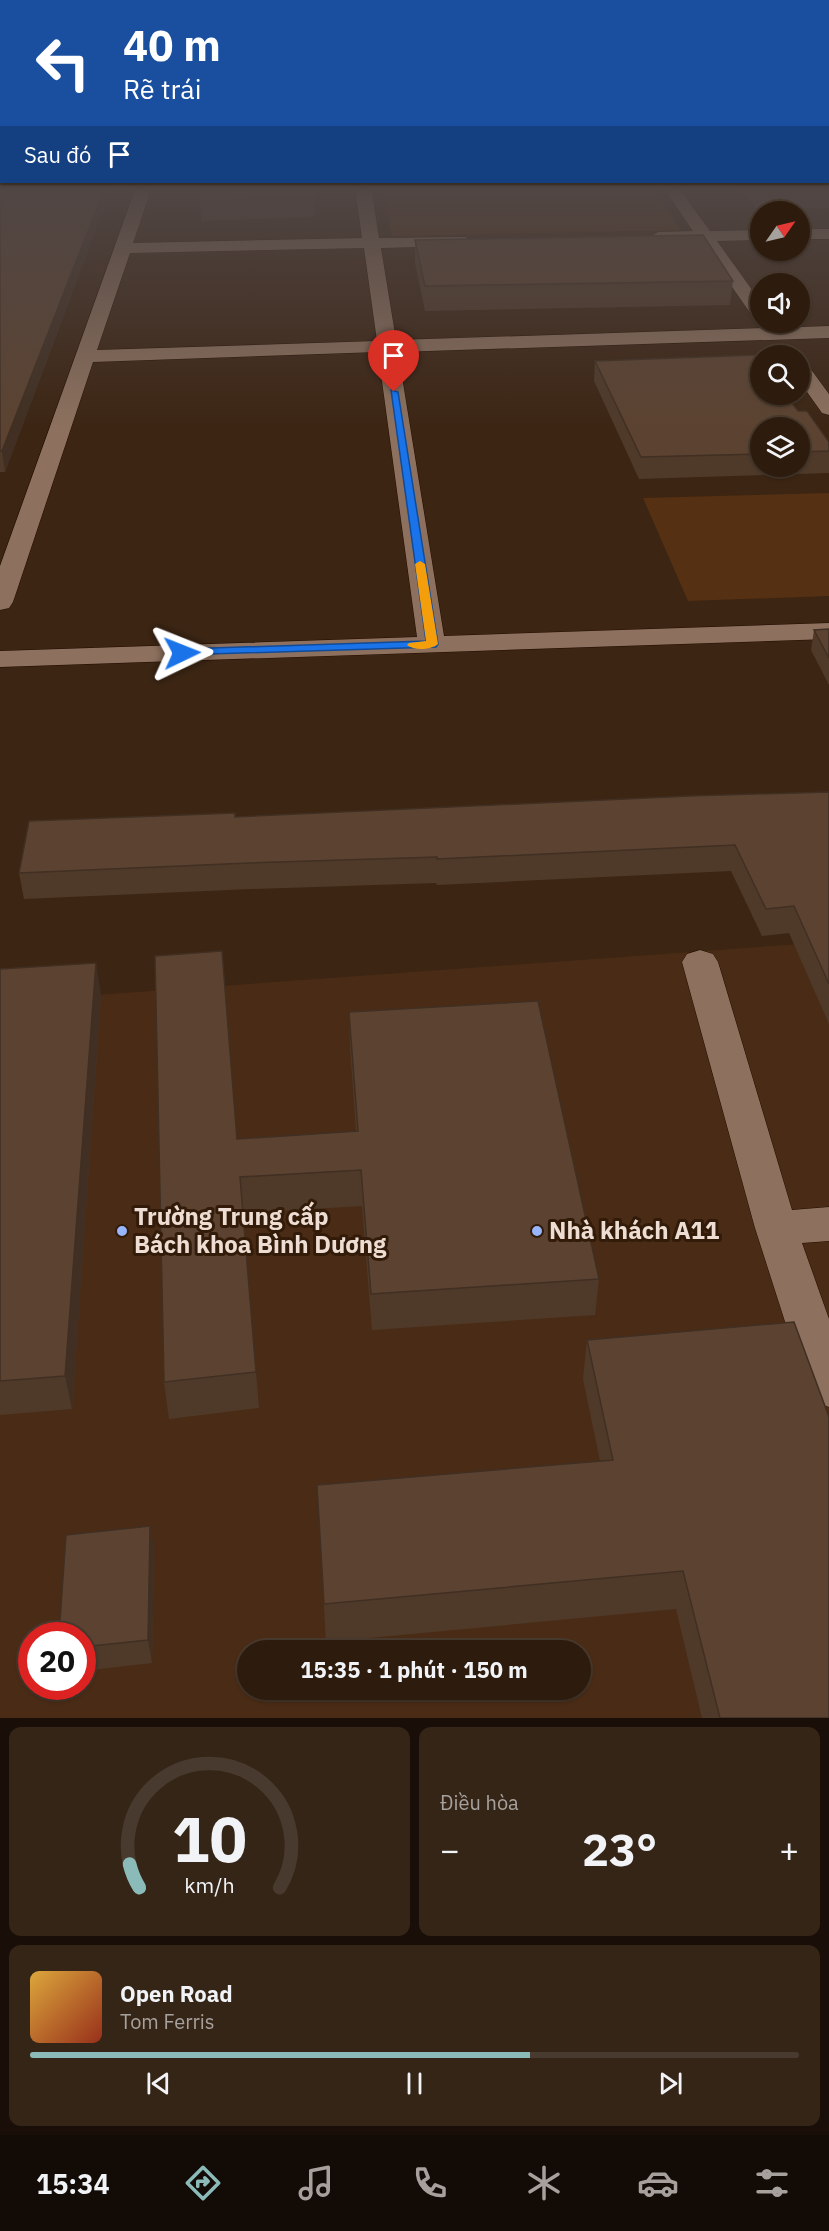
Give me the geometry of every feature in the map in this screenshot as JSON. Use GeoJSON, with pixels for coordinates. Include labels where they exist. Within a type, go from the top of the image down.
{"type":"FeatureCollection","features":[{"type":"Feature","properties":{"kind":"lane"},"geometry":{"type":"LineString","coordinates":[[0,602],[116,267]]}},
{"type":"Feature","properties":{"kind":"lane"},"geometry":{"type":"LineString","coordinates":[[375,267],[432,644]]}},
{"type":"Feature","properties":{"kind":"lane"},"geometry":{"type":"LineString","coordinates":[[727,267],[750,300]]}},
{"type":"Feature","properties":{"kind":"lane"},"geometry":{"type":"LineString","coordinates":[[85,356],[387,346],[750,329]]}},
{"type":"Feature","properties":{"kind":"lane"},"geometry":{"type":"LineString","coordinates":[[810,331],[829,332]]}},
{"type":"Feature","properties":{"kind":"lane"},"geometry":{"type":"LineString","coordinates":[[810,382],[829,409]]}},
{"type":"Feature","properties":{"kind":"lane"},"geometry":{"type":"LineString","coordinates":[[0,659],[829,631]]}},
{"type":"Feature","properties":{"kind":"lane"},"geometry":{"type":"LineString","coordinates":[[700,962],[776,1228],[829,1387]]}},
{"type":"Feature","properties":{"kind":"lane"},"geometry":{"type":"LineString","coordinates":[[776,1228],[829,1224]]}},
{"type":"Feature","properties":{"kind":"shaded area"},"geometry":{"type":"Polygon","coordinates":[[[829,493],[829,596],[688,601],[643,498],[829,493]]]}},
{"type":"Feature","properties":{"kind":"shaded area"},"geometry":{"type":"Polygon","coordinates":[[[829,942],[829,1718],[0,1718],[0,1002],[829,942]]]}},
{"type":"Feature","properties":{"kind":"building"},"geometry":{"type":"Polygon","coordinates":[[[0,267],[74,267],[2,451],[0,451],[0,267]]]}},
{"type":"Feature","properties":{"kind":"building"},"geometry":{"type":"Polygon","coordinates":[[[421,267],[724,267],[733,281],[425,286],[421,267]]]}},
{"type":"Feature","properties":{"kind":"building"},"geometry":{"type":"Polygon","coordinates":[[[750,355],[750,405],[793,405],[798,411],[807,411],[829,442],[829,451],[810,452],[810,417],[750,417],[750,454],[641,457],[595,361],[750,355]]]}},
{"type":"Feature","properties":{"kind":"building"},"geometry":{"type":"Polygon","coordinates":[[[829,629],[829,658],[814,630],[829,629]]]}},
{"type":"Feature","properties":{"kind":"building"},"geometry":{"type":"Polygon","coordinates":[[[829,792],[829,984],[794,906],[766,909],[735,845],[437,859],[437,857],[249,863],[19,873],[29,821],[235,813],[235,817],[690,796],[829,792]]]}},
{"type":"Feature","properties":{"kind":"building"},"geometry":{"type":"Polygon","coordinates":[[[222,951],[237,1139],[358,1131],[349,1012],[538,1001],[599,1279],[371,1294],[361,1170],[240,1177],[256,1372],[164,1382],[155,956],[222,951]]]}},
{"type":"Feature","properties":{"kind":"building"},"geometry":{"type":"Polygon","coordinates":[[[96,963],[65,1376],[0,1381],[0,969],[96,963]]]}},
{"type":"Feature","properties":{"kind":"building"},"geometry":{"type":"Polygon","coordinates":[[[794,1322],[829,1417],[829,1718],[720,1718],[683,1571],[324,1604],[317,1485],[613,1460],[587,1340],[794,1322]]]}},
{"type":"Feature","properties":{"kind":"building"},"geometry":{"type":"Polygon","coordinates":[[[150,1526],[148,1640],[96,1646],[96,1622],[60,1622],[66,1535],[150,1526]]]}},
{"type":"Feature","properties":{"kind":"slow traffic"},"geometry":{"type":"LineString","coordinates":[[413,645],[432,644],[420,564]]}},
{"type":"Feature","properties":{"kind":"place","name":"Trường Trung cấp Bách khoa Bình Dương"},"geometry":{"type":"Point","coordinates":[122,1231]}},
{"type":"Feature","properties":{"kind":"place","name":"Nhà khách A11"},"geometry":{"type":"Point","coordinates":[537,1231]}},
{"type":"Feature","properties":{"kind":"route"},"geometry":{"type":"LineString","coordinates":[[182,653],[432,644],[394,392]]}}]}
